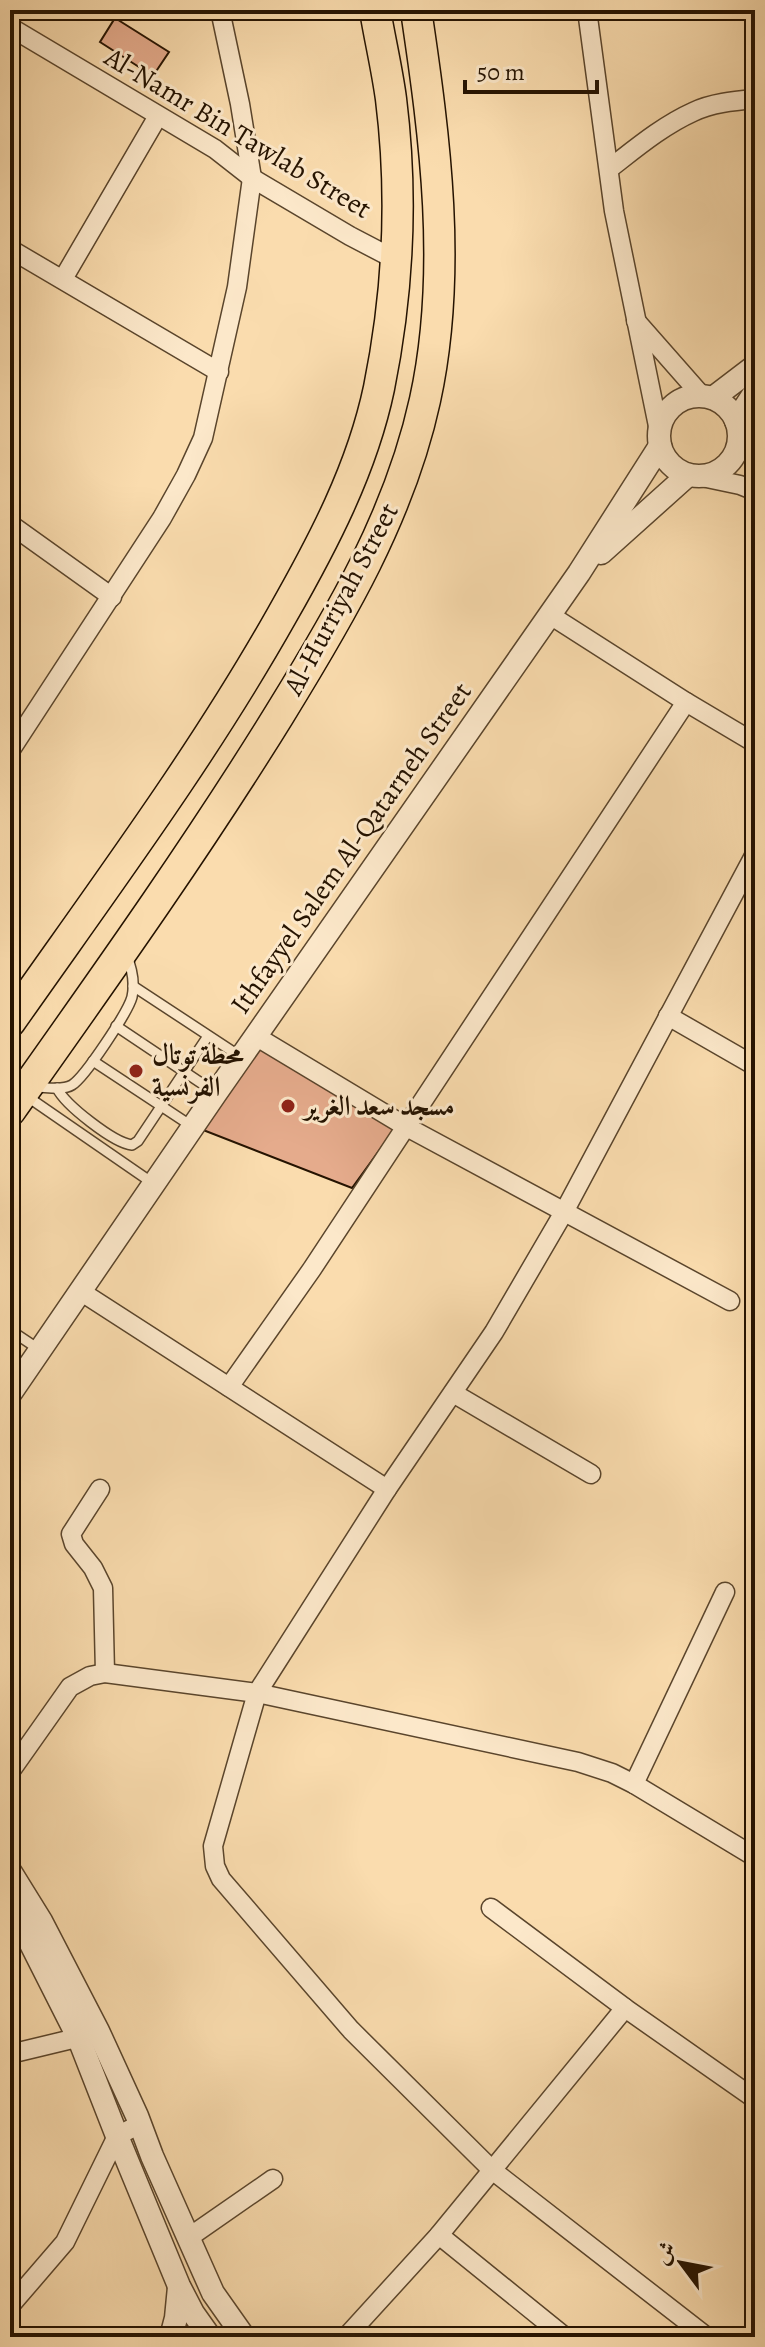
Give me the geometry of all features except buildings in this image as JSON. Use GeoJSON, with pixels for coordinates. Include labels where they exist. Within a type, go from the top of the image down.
{"type":"FeatureCollection","features":[{"type":"Feature","properties":{"kind":"highway","name":"Al-Hurriyah Street"},"geometry":{"type":"LineString","coordinates":[[10,1022],[187,771],[260,655],[322,545],[359,459],[378,391],[391,322],[396,260],[397,200],[391,99],[375,10]]}},
{"type":"Feature","properties":{"kind":"highway","name":"Al-Hurriyah Street"},"geometry":{"type":"LineString","coordinates":[[29,1095],[239,781],[324,641],[379,537],[405,474],[425,400],[435,338],[440,270],[435,140],[416,10]]}},
{"type":"Feature","properties":{"kind":"street"},"geometry":{"type":"LineString","coordinates":[[10,751],[162,518],[203,438],[237,287],[252,178],[220,10]]}},
{"type":"Feature","properties":{"kind":"street"},"geometry":{"type":"LineString","coordinates":[[587,10],[614,211],[665,458],[675,469],[755,491]]}},
{"type":"Feature","properties":{"kind":"street","name":"Al-Namr Bin Tawlab Street"},"geometry":{"type":"LineString","coordinates":[[10,27],[215,149],[252,178],[396,260]]}},
{"type":"Feature","properties":{"kind":"street"},"geometry":{"type":"LineString","coordinates":[[609,169],[659,132],[695,111],[755,99]]}},
{"type":"Feature","properties":{"kind":"street"},"geometry":{"type":"LineString","coordinates":[[63,279],[158,116]]}},
{"type":"Feature","properties":{"kind":"street"},"geometry":{"type":"LineString","coordinates":[[10,249],[219,372]]}},
{"type":"Feature","properties":{"kind":"street"},"geometry":{"type":"LineString","coordinates":[[634,318],[707,397],[727,407],[755,453]]}},
{"type":"Feature","properties":{"kind":"street"},"geometry":{"type":"LineString","coordinates":[[660,438],[664,417],[674,405],[687,398],[707,397],[755,366]]}},
{"type":"Feature","properties":{"kind":"street"},"geometry":{"type":"LineString","coordinates":[[695,476],[717,472],[729,463],[737,450],[738,428],[755,392]]}},
{"type":"Feature","properties":{"kind":"street","name":"Ithfayyel Salem Al-Qatarneh Street"},"geometry":{"type":"LineString","coordinates":[[10,1394],[579,573],[660,438]]}},
{"type":"Feature","properties":{"kind":"street","name":"Ithfayyel Salem Al-Qatarneh Street"},"geometry":{"type":"LineString","coordinates":[[579,573],[695,476]]}},
{"type":"Feature","properties":{"kind":"street"},"geometry":{"type":"LineString","coordinates":[[10,524],[112,597]]}},
{"type":"Feature","properties":{"kind":"street"},"geometry":{"type":"LineString","coordinates":[[550,615],[755,743]]}},
{"type":"Feature","properties":{"kind":"street"},"geometry":{"type":"LineString","coordinates":[[229,1387],[312,1269],[686,702]]}},
{"type":"Feature","properties":{"kind":"street"},"geometry":{"type":"LineString","coordinates":[[707,2337],[492,2170],[351,2030],[221,1879],[215,1866],[213,1846],[257,1693],[387,1489],[494,1332],[564,1212],[755,854]]}},
{"type":"Feature","properties":{"kind":"street"},"geometry":{"type":"LineString","coordinates":[[668,1016],[755,1066]]}},
{"type":"Feature","properties":{"kind":"street"},"geometry":{"type":"LineString","coordinates":[[257,1037],[405,1126],[730,1301]]}},
{"type":"Feature","properties":{"kind":"street"},"geometry":{"type":"LineString","coordinates":[[80,1291],[387,1489]]}},
{"type":"Feature","properties":{"kind":"street"},"geometry":{"type":"LineString","coordinates":[[453,1393],[591,1474]]}},
{"type":"Feature","properties":{"kind":"street"},"geometry":{"type":"LineString","coordinates":[[100,1489],[71,1534],[74,1544],[93,1568],[103,1588],[105,1673]]}},
{"type":"Feature","properties":{"kind":"street"},"geometry":{"type":"LineString","coordinates":[[634,1784],[725,1592]]}},
{"type":"Feature","properties":{"kind":"street"},"geometry":{"type":"LineString","coordinates":[[10,1772],[70,1687],[90,1676],[105,1673],[257,1693],[555,1756],[612,1773],[634,1784],[755,1857]]}},
{"type":"Feature","properties":{"kind":"street"},"geometry":{"type":"LineString","coordinates":[[10,1871],[41,1921],[89,2035],[117,2136],[179,2286],[206,2336],[227,2315]]}},
{"type":"Feature","properties":{"kind":"street"},"geometry":{"type":"LineString","coordinates":[[491,1908],[625,2008],[755,2099]]}},
{"type":"Feature","properties":{"kind":"street"},"geometry":{"type":"LineString","coordinates":[[10,1909],[89,2035],[140,2124],[213,2293],[244,2337]]}},
{"type":"Feature","properties":{"kind":"street"},"geometry":{"type":"LineString","coordinates":[[346,2337],[439,2235],[625,2008]]}},
{"type":"Feature","properties":{"kind":"street"},"geometry":{"type":"LineString","coordinates":[[10,2054],[89,2035]]}},
{"type":"Feature","properties":{"kind":"street"},"geometry":{"type":"LineString","coordinates":[[10,2306],[65,2242],[117,2136],[140,2124]]}},
{"type":"Feature","properties":{"kind":"street"},"geometry":{"type":"LineString","coordinates":[[188,2238],[273,2179]]}},
{"type":"Feature","properties":{"kind":"street"},"geometry":{"type":"LineString","coordinates":[[439,2235],[565,2337]]}},
{"type":"Feature","properties":{"kind":"street"},"geometry":{"type":"LineString","coordinates":[[171,2337],[179,2286]]}},
{"type":"Feature","properties":{"kind":"lane"},"geometry":{"type":"LineString","coordinates":[[29,1095],[73,1085],[116,1026],[131,1003],[133,986],[131,967],[124,950]]}},
{"type":"Feature","properties":{"kind":"lane"},"geometry":{"type":"LineString","coordinates":[[133,986],[242,1058]]}},
{"type":"Feature","properties":{"kind":"lane"},"geometry":{"type":"LineString","coordinates":[[116,1026],[216,1093]]}},
{"type":"Feature","properties":{"kind":"lane"},"geometry":{"type":"LineString","coordinates":[[29,1095],[71,1107],[128,1145],[138,1141],[208,1036]]}},
{"type":"Feature","properties":{"kind":"lane"},"geometry":{"type":"LineString","coordinates":[[93,1061],[193,1127]]}},
{"type":"Feature","properties":{"kind":"lane"},"geometry":{"type":"LineString","coordinates":[[29,1095],[154,1184]]}},
{"type":"Feature","properties":{"kind":"lane"},"geometry":{"type":"LineString","coordinates":[[10,1330],[40,1350]]}},
{"type":"Feature","properties":{"kind":"place","name":"محطة توتال الفرنسية"},"geometry":{"type":"Point","coordinates":[136,1071]}},
{"type":"Feature","properties":{"kind":"place","name":"مسجد سعد الغرير"},"geometry":{"type":"Point","coordinates":[288,1106]}}]}
